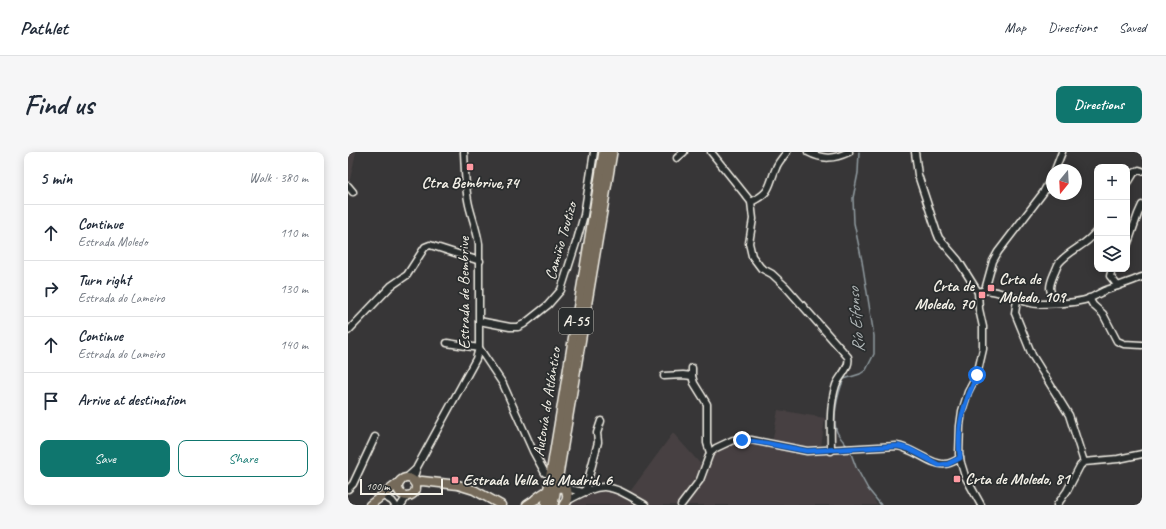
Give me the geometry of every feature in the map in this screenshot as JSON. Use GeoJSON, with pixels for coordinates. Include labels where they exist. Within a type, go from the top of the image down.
{"type":"FeatureCollection","features":[{"type":"Feature","properties":{"kind":"highway","name":"Autovía do Atlántico"},"geometry":{"type":"LineString","coordinates":[[552,490],[550,477],[604,152]]}},
{"type":"Feature","properties":{"kind":"highway","name":"Autovía do Atlántico"},"geometry":{"type":"LineString","coordinates":[[552,490],[612,152]]}},
{"type":"Feature","properties":{"kind":"highway"},"geometry":{"type":"LineString","coordinates":[[534,502],[544,484],[550,477]]}},
{"type":"Feature","properties":{"kind":"highway"},"geometry":{"type":"LineString","coordinates":[[534,502],[552,490],[561,487],[566,488],[568,495],[566,503]]}},
{"type":"Feature","properties":{"kind":"highway","name":"A-55"},"geometry":{"type":"LineString","coordinates":[[546,505],[552,490]]}},
{"type":"Feature","properties":{"kind":"highway","name":"A-55"},"geometry":{"type":"LineString","coordinates":[[552,490],[553,505]]}},
{"type":"Feature","properties":{"kind":"main road"},"geometry":{"type":"LineString","coordinates":[[406,493],[416,487],[412,478]]}},
{"type":"Feature","properties":{"kind":"main road"},"geometry":{"type":"LineString","coordinates":[[406,493],[399,488],[412,478]]}},
{"type":"Feature","properties":{"kind":"main road"},"geometry":{"type":"LineString","coordinates":[[370,505],[412,478],[466,487],[489,497],[501,505]]}},
{"type":"Feature","properties":{"kind":"main road"},"geometry":{"type":"LineString","coordinates":[[382,498],[406,493],[437,483]]}},
{"type":"Feature","properties":{"kind":"main road"},"geometry":{"type":"LineString","coordinates":[[526,505],[534,502]]}},
{"type":"Feature","properties":{"kind":"street","name":"Estrada de Bembrive"},"geometry":{"type":"LineString","coordinates":[[412,478],[476,359],[479,348],[480,261],[477,233],[469,205],[465,182],[464,152]]}},
{"type":"Feature","properties":{"kind":"street","name":"Camiño Toutizo"},"geometry":{"type":"LineString","coordinates":[[479,321],[510,327],[518,327],[524,324],[551,302],[561,290],[584,215],[594,152]]}},
{"type":"Feature","properties":{"kind":"street"},"geometry":{"type":"LineString","coordinates":[[677,158],[684,152]]}},
{"type":"Feature","properties":{"kind":"street"},"geometry":{"type":"LineString","coordinates":[[711,152],[751,202],[753,219],[749,243],[752,256],[761,268],[772,274],[799,301],[849,360],[847,367],[838,380],[836,388],[830,423],[831,451]]}},
{"type":"Feature","properties":{"kind":"street"},"geometry":{"type":"LineString","coordinates":[[751,202],[758,199],[767,191],[776,167],[787,152]]}},
{"type":"Feature","properties":{"kind":"street"},"geometry":{"type":"LineString","coordinates":[[808,152],[822,158],[849,152]]}},
{"type":"Feature","properties":{"kind":"street"},"geometry":{"type":"LineString","coordinates":[[915,152],[918,175],[939,238],[958,260],[978,292],[979,309],[983,327],[983,349],[977,375],[968,392],[960,418],[960,458],[965,476],[980,505]]}},
{"type":"Feature","properties":{"kind":"street"},"geometry":{"type":"LineString","coordinates":[[1057,164],[1062,153]]}},
{"type":"Feature","properties":{"kind":"street"},"geometry":{"type":"LineString","coordinates":[[1130,180],[1136,171],[1142,171]]}},
{"type":"Feature","properties":{"kind":"street"},"geometry":{"type":"LineString","coordinates":[[348,186],[353,192]]}},
{"type":"Feature","properties":{"kind":"street"},"geometry":{"type":"LineString","coordinates":[[985,290],[993,261],[998,252],[1046,186]]}},
{"type":"Feature","properties":{"kind":"street"},"geometry":{"type":"LineString","coordinates":[[1130,237],[1142,205]]}},
{"type":"Feature","properties":{"kind":"street"},"geometry":{"type":"LineString","coordinates":[[1056,303],[1050,292],[1049,285],[1058,265],[1069,253],[1090,240],[1094,234]]}},
{"type":"Feature","properties":{"kind":"street"},"geometry":{"type":"LineString","coordinates":[[348,330],[390,286],[407,275],[425,247],[430,245],[480,261]]}},
{"type":"Feature","properties":{"kind":"street"},"geometry":{"type":"LineString","coordinates":[[1111,272],[1110,276],[1118,286]]}},
{"type":"Feature","properties":{"kind":"street"},"geometry":{"type":"LineString","coordinates":[[978,292],[985,290],[997,292],[1017,300],[1039,304],[1079,301],[1142,277]]}},
{"type":"Feature","properties":{"kind":"street"},"geometry":{"type":"LineString","coordinates":[[1089,298],[1093,305],[1103,314],[1117,341],[1124,344],[1142,344]]}},
{"type":"Feature","properties":{"kind":"street"},"geometry":{"type":"LineString","coordinates":[[1017,300],[1015,313],[1032,355],[1069,415],[1084,462]]}},
{"type":"Feature","properties":{"kind":"street"},"geometry":{"type":"LineString","coordinates":[[447,343],[479,348],[503,384],[533,452],[550,477]]}},
{"type":"Feature","properties":{"kind":"street"},"geometry":{"type":"LineString","coordinates":[[692,368],[692,376],[696,389],[707,404],[707,443],[710,453]]}},
{"type":"Feature","properties":{"kind":"street"},"geometry":{"type":"LineString","coordinates":[[664,376],[692,376]]}},
{"type":"Feature","properties":{"kind":"street"},"geometry":{"type":"LineString","coordinates":[[584,492],[598,442],[596,435],[601,421]]}},
{"type":"Feature","properties":{"kind":"street"},"geometry":{"type":"LineString","coordinates":[[348,489],[353,484],[376,437]]}},
{"type":"Feature","properties":{"kind":"street"},"geometry":{"type":"LineString","coordinates":[[681,505],[700,480],[710,453],[725,443],[734,440],[758,442],[807,451],[831,451],[892,445],[903,447],[939,465],[948,464],[960,458]]}},
{"type":"Feature","properties":{"kind":"street"},"geometry":{"type":"LineString","coordinates":[[1057,505],[1067,491],[1080,466],[1084,462],[1118,459],[1142,454]]}},
{"type":"Feature","properties":{"kind":"street"},"geometry":{"type":"LineString","coordinates":[[566,503],[584,492],[598,488],[610,487],[645,505]]}},
{"type":"Feature","properties":{"kind":"street"},"geometry":{"type":"LineString","coordinates":[[566,488],[584,492]]}},
{"type":"Feature","properties":{"kind":"street"},"geometry":{"type":"LineString","coordinates":[[400,505],[406,493]]}},
{"type":"Feature","properties":{"kind":"street"},"geometry":{"type":"LineString","coordinates":[[382,498],[392,501],[395,505]]}},
{"type":"Feature","properties":{"kind":"shaded area"},"geometry":{"type":"Polygon","coordinates":[[[348,152],[356,152],[349,184],[348,183],[348,152]]]}},
{"type":"Feature","properties":{"kind":"shaded area"},"geometry":{"type":"Polygon","coordinates":[[[778,410],[825,418],[820,454],[849,453],[877,505],[650,505],[629,493],[673,433],[704,468],[708,457],[733,440],[772,444],[778,410]]]}},
{"type":"Feature","properties":{"kind":"shaded area"},"geometry":{"type":"Polygon","coordinates":[[[607,491],[617,494],[636,505],[570,505],[590,494],[607,491]]]}},
{"type":"Feature","properties":{"kind":"waterway","name":"Río Eifonso"},"geometry":{"type":"LineString","coordinates":[[848,447],[839,436],[835,424],[835,410],[838,396],[844,379],[860,374],[866,370],[874,354],[874,336],[862,261],[854,223],[853,198],[858,173],[859,152]]}},
{"type":"Feature","properties":{"kind":"waterway","name":"Río Eifonso"},"geometry":{"type":"LineString","coordinates":[[850,451],[856,467],[868,489],[881,505]]}},
{"type":"Feature","properties":{"kind":"place","name":"Ctra Bembrive,74"},"geometry":{"type":"Point","coordinates":[470,167]}},
{"type":"Feature","properties":{"kind":"place","name":"Crta de Moledo, 109"},"geometry":{"type":"Point","coordinates":[991,288]}},
{"type":"Feature","properties":{"kind":"place","name":"Crta de Moledo, 70"},"geometry":{"type":"Point","coordinates":[982,295]}},
{"type":"Feature","properties":{"kind":"place","name":"Crta de Moledo, 81"},"geometry":{"type":"Point","coordinates":[957,479]}},
{"type":"Feature","properties":{"kind":"place","name":"Estrada Vella de Madrid, 6"},"geometry":{"type":"Point","coordinates":[455,480]}},
{"type":"Feature","properties":{"kind":"route"},"geometry":{"type":"LineString","coordinates":[[742,440],[751,440],[807,451],[831,451],[892,445],[916,452],[936,464],[948,464],[960,458],[960,418],[968,392],[977,375]]}}]}
